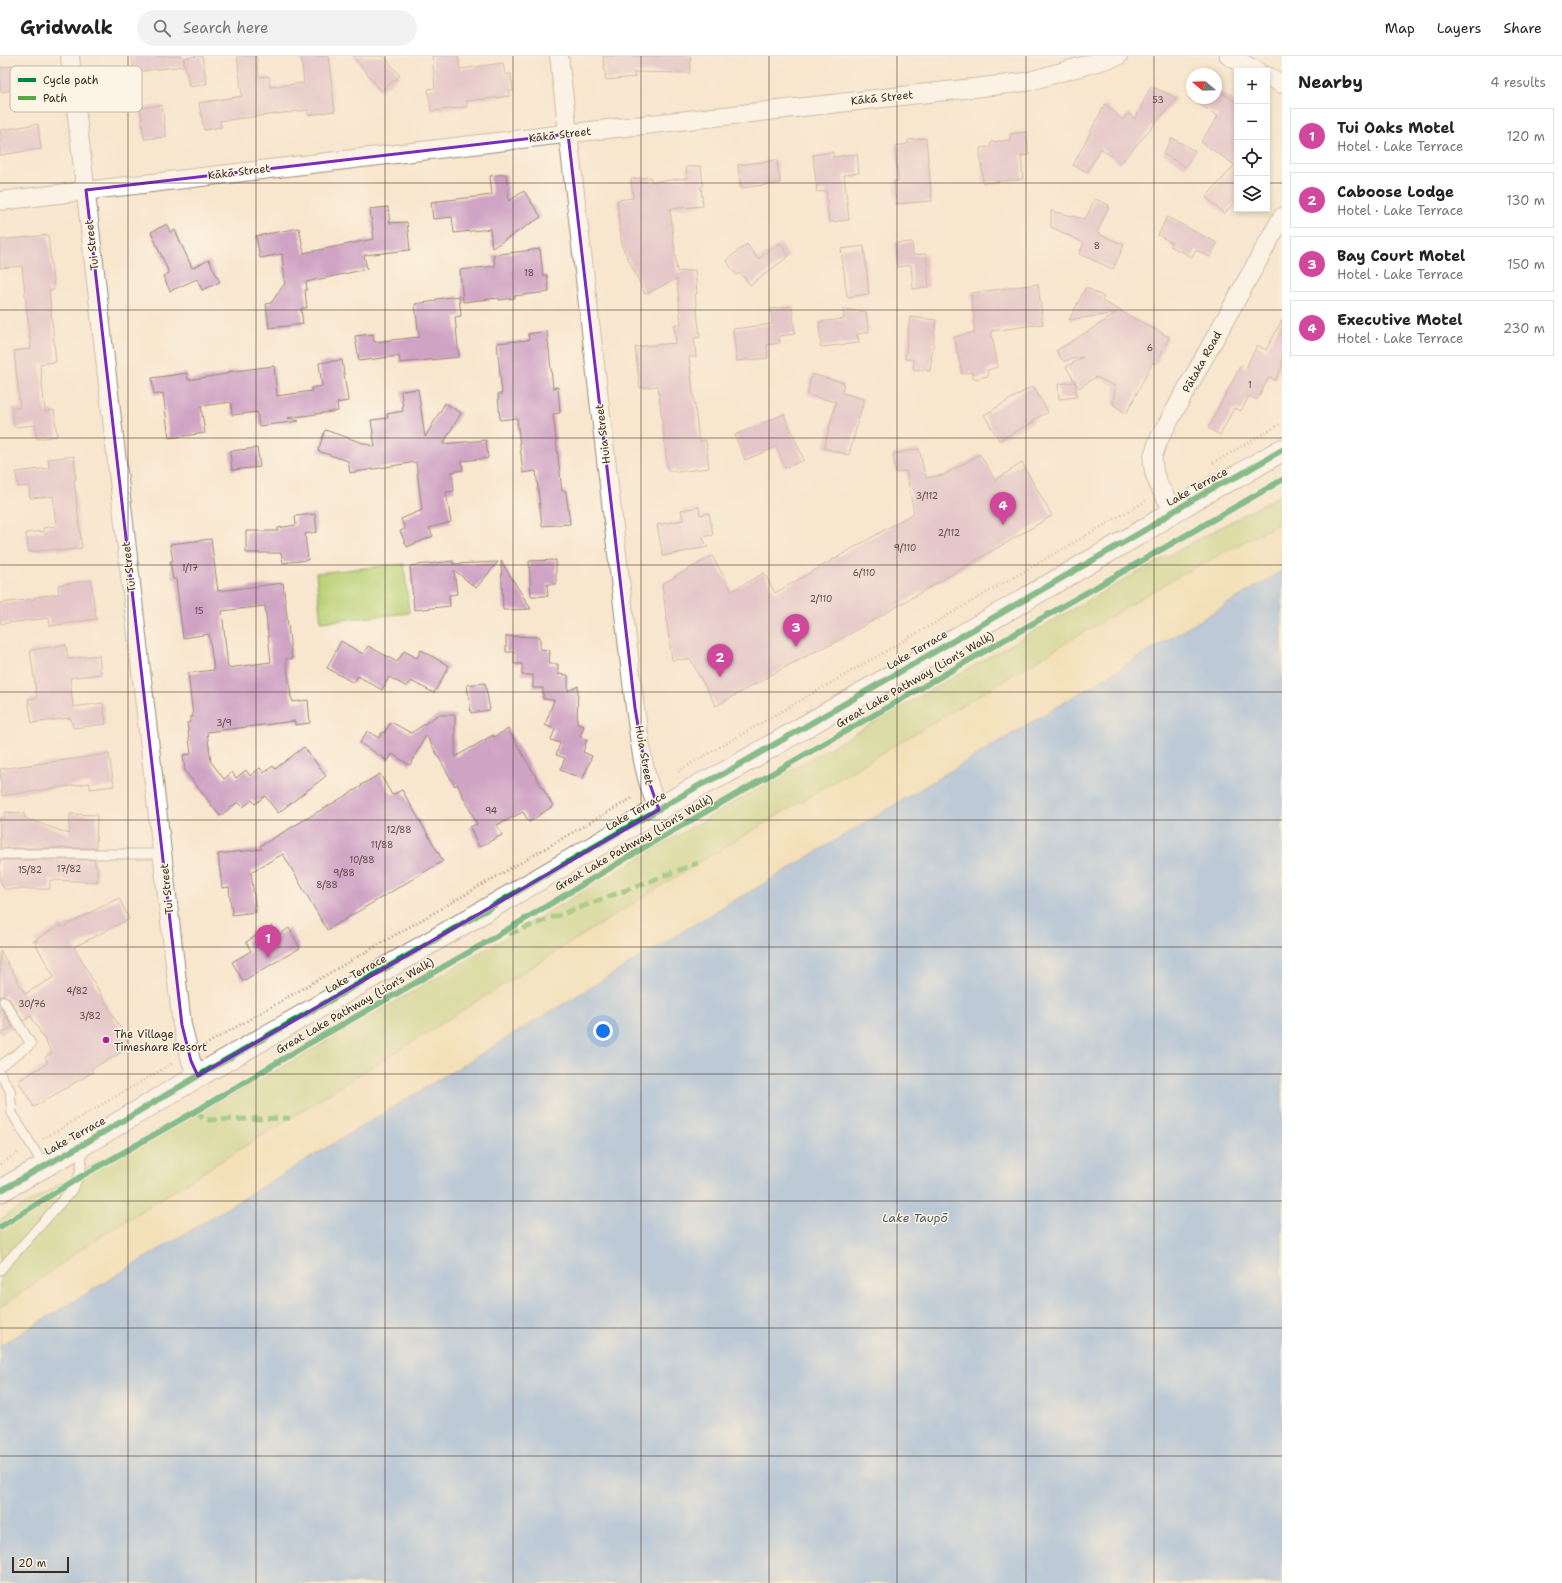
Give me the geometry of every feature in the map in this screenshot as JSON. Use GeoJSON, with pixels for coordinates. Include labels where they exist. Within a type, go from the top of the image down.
{"type":"FeatureCollection","features":[{"type":"Feature","properties":{"kind":"main road","name":"Lake Terrace"},"geometry":{"type":"LineString","coordinates":[[0,1191],[1136,535],[1218,485],[1238,476],[1282,450]]}},
{"type":"Feature","properties":{"kind":"street","name":"Tui Street"},"geometry":{"type":"LineString","coordinates":[[70,56],[71,66]]}},
{"type":"Feature","properties":{"kind":"street","name":"Huia Street"},"geometry":{"type":"LineString","coordinates":[[559,56],[634,700],[641,747],[650,789],[659,810]]}},
{"type":"Feature","properties":{"kind":"street","name":"Kākā Street"},"geometry":{"type":"LineString","coordinates":[[0,201],[1026,82],[1118,56]]}},
{"type":"Feature","properties":{"kind":"street"},"geometry":{"type":"LineString","coordinates":[[1229,56],[1251,68]]}},
{"type":"Feature","properties":{"kind":"street"},"geometry":{"type":"LineString","coordinates":[[1270,78],[1282,84]]}},
{"type":"Feature","properties":{"kind":"street","name":"Tui Street"},"geometry":{"type":"LineString","coordinates":[[77,112],[182,1025],[189,1055],[198,1076]]}},
{"type":"Feature","properties":{"kind":"street","name":"Pātaka Road"},"geometry":{"type":"LineString","coordinates":[[1174,511],[1163,492],[1153,468],[1153,456],[1159,439],[1282,217]]}},
{"type":"Feature","properties":{"kind":"lane"},"geometry":{"type":"LineString","coordinates":[[0,854],[163,854]]}},
{"type":"Feature","properties":{"kind":"lane"},"geometry":{"type":"LineString","coordinates":[[0,1066],[31,1044],[4,1001]]}},
{"type":"Feature","properties":{"kind":"lane"},"geometry":{"type":"LineString","coordinates":[[0,1074],[10,1090],[12,1113],[44,1166]]}},
{"type":"Feature","properties":{"kind":"lane"},"geometry":{"type":"LineString","coordinates":[[0,1270],[71,1191],[81,1172],[82,1145]]}},
{"type":"Feature","properties":{"kind":"path"},"geometry":{"type":"LineString","coordinates":[[1209,465],[1282,423]]}},
{"type":"Feature","properties":{"kind":"path"},"geometry":{"type":"LineString","coordinates":[[0,1164],[674,776],[685,767],[1163,492]]}},
{"type":"Feature","properties":{"kind":"highlighted area"},"geometry":{"type":"Polygon","coordinates":[[[568,134],[635,708],[646,773],[659,810],[198,1076],[191,1061],[182,1025],[86,190],[568,134]]]}},
{"type":"Feature","properties":{"kind":"green space"},"geometry":{"type":"Polygon","coordinates":[[[1282,494],[1282,522],[1175,579],[698,863],[87,1245],[0,1308],[0,1219],[97,1163],[263,1078],[488,948],[731,804],[1129,577],[1282,494]]]}},
{"type":"Feature","properties":{"kind":"green space"},"geometry":{"type":"Polygon","coordinates":[[[404,564],[409,613],[321,622],[316,573],[404,564]]]}},
{"type":"Feature","properties":{"kind":"sand"},"geometry":{"type":"Polygon","coordinates":[[[1282,522],[1282,571],[728,904],[0,1346],[0,1308],[87,1245],[698,863],[1175,578],[1282,522]]]}},
{"type":"Feature","properties":{"kind":"water","name":"Lake Taupō"},"geometry":{"type":"Polygon","coordinates":[[[1282,571],[1282,1583],[0,1583],[0,1346],[728,904],[1282,571]]]}},
{"type":"Feature","properties":{"kind":"building"},"geometry":{"type":"Polygon","coordinates":[[[132,56],[183,56],[184,66],[142,71],[142,66],[133,66],[132,56]]]}},
{"type":"Feature","properties":{"kind":"building"},"geometry":{"type":"Polygon","coordinates":[[[202,56],[207,84],[189,87],[184,58],[202,56]]]}},
{"type":"Feature","properties":{"kind":"building"},"geometry":{"type":"Polygon","coordinates":[[[237,56],[256,56],[259,77],[269,76],[270,87],[304,83],[301,56],[328,56],[335,111],[308,115],[308,110],[220,121],[221,127],[204,130],[199,103],[242,96],[237,56]]]}},
{"type":"Feature","properties":{"kind":"building"},"geometry":{"type":"Polygon","coordinates":[[[353,56],[384,56],[400,76],[381,91],[353,56]]]}},
{"type":"Feature","properties":{"kind":"building"},"geometry":{"type":"Polygon","coordinates":[[[432,56],[458,56],[460,69],[503,63],[505,74],[511,74],[513,91],[509,91],[510,96],[467,101],[467,107],[431,111],[428,89],[435,88],[432,56]]]}},
{"type":"Feature","properties":{"kind":"building"},"geometry":{"type":"Polygon","coordinates":[[[603,56],[691,56],[690,73],[634,72],[635,77],[606,80],[603,56]]]}},
{"type":"Feature","properties":{"kind":"building"},"geometry":{"type":"Polygon","coordinates":[[[22,64],[22,66],[11,66],[22,64]]]}},
{"type":"Feature","properties":{"kind":"building"},"geometry":{"type":"Polygon","coordinates":[[[10,66],[10,90],[0,92],[0,68],[10,66]]]}},
{"type":"Feature","properties":{"kind":"building"},"geometry":{"type":"Polygon","coordinates":[[[1151,86],[1177,98],[1120,164],[1101,148],[1087,172],[1073,165],[1105,104],[1123,120],[1128,113],[1135,119],[1151,86]]]}},
{"type":"Feature","properties":{"kind":"building"},"geometry":{"type":"Polygon","coordinates":[[[1222,93],[1234,100],[1234,164],[1201,142],[1218,116],[1199,104],[1222,104],[1222,93]]]}},
{"type":"Feature","properties":{"kind":"building"},"geometry":{"type":"Polygon","coordinates":[[[162,105],[166,137],[144,139],[141,112],[142,112],[142,108],[162,105]]]}},
{"type":"Feature","properties":{"kind":"building"},"geometry":{"type":"Polygon","coordinates":[[[38,124],[41,149],[0,155],[0,130],[38,124]]]}},
{"type":"Feature","properties":{"kind":"building"},"geometry":{"type":"Polygon","coordinates":[[[1026,132],[1029,155],[1021,156],[1023,179],[983,183],[980,148],[991,147],[991,142],[1010,140],[1010,134],[1026,132]]]}},
{"type":"Feature","properties":{"kind":"building"},"geometry":{"type":"Polygon","coordinates":[[[926,138],[932,201],[896,204],[894,181],[898,181],[895,146],[908,144],[908,140],[926,138]]]}},
{"type":"Feature","properties":{"kind":"building"},"geometry":{"type":"Polygon","coordinates":[[[1172,138],[1195,151],[1186,167],[1163,154],[1172,138]]]}},
{"type":"Feature","properties":{"kind":"building"},"geometry":{"type":"Polygon","coordinates":[[[833,152],[833,157],[857,154],[859,173],[844,175],[849,220],[829,222],[826,191],[817,192],[813,155],[833,152]]]}},
{"type":"Feature","properties":{"kind":"building"},"geometry":{"type":"Polygon","coordinates":[[[777,160],[780,183],[741,188],[738,165],[777,160]]]}},
{"type":"Feature","properties":{"kind":"building"},"geometry":{"type":"Polygon","coordinates":[[[701,166],[703,206],[670,209],[677,272],[695,270],[697,294],[695,294],[700,337],[694,338],[696,357],[689,357],[699,441],[706,440],[709,468],[676,472],[668,471],[658,386],[640,388],[635,347],[676,343],[674,325],[681,324],[677,279],[645,294],[622,246],[617,200],[633,198],[631,179],[651,177],[651,182],[688,178],[686,167],[701,166]]]}},
{"type":"Feature","properties":{"kind":"building"},"geometry":{"type":"Polygon","coordinates":[[[1234,166],[1234,202],[1224,214],[1206,197],[1234,166]]]}},
{"type":"Feature","properties":{"kind":"building"},"geometry":{"type":"Polygon","coordinates":[[[506,174],[509,201],[524,191],[541,217],[492,248],[490,229],[454,233],[452,217],[433,219],[431,202],[492,195],[490,176],[506,174]]]}},
{"type":"Feature","properties":{"kind":"building"},"geometry":{"type":"Polygon","coordinates":[[[1095,199],[1109,205],[1097,233],[1124,245],[1113,269],[1079,254],[1084,243],[1051,227],[1051,211],[1085,219],[1095,199]]]}},
{"type":"Feature","properties":{"kind":"building"},"geometry":{"type":"Polygon","coordinates":[[[388,207],[390,223],[407,222],[410,250],[364,255],[367,269],[306,282],[307,290],[305,290],[307,308],[301,308],[303,324],[269,328],[266,304],[271,303],[285,283],[282,254],[260,258],[256,236],[299,228],[304,253],[374,239],[370,209],[388,207]]]}},
{"type":"Feature","properties":{"kind":"building"},"geometry":{"type":"Polygon","coordinates":[[[1167,217],[1217,243],[1210,257],[1196,250],[1192,257],[1170,246],[1172,243],[1158,235],[1167,217]]]}},
{"type":"Feature","properties":{"kind":"building"},"geometry":{"type":"Polygon","coordinates":[[[167,224],[170,232],[175,230],[192,268],[209,260],[220,282],[202,290],[197,279],[170,291],[163,276],[169,273],[151,232],[167,224]]]}},
{"type":"Feature","properties":{"kind":"building"},"geometry":{"type":"Polygon","coordinates":[[[48,235],[54,290],[49,290],[56,362],[40,364],[45,412],[54,410],[57,436],[37,439],[35,425],[14,427],[12,408],[20,408],[14,351],[31,349],[22,266],[0,268],[0,240],[48,235]]]}},
{"type":"Feature","properties":{"kind":"building"},"geometry":{"type":"Polygon","coordinates":[[[912,242],[913,255],[926,254],[929,287],[913,289],[911,265],[897,267],[895,243],[912,242]]]}},
{"type":"Feature","properties":{"kind":"building"},"geometry":{"type":"Polygon","coordinates":[[[780,243],[789,256],[750,285],[740,273],[736,275],[726,260],[747,244],[758,259],[780,243]]]}},
{"type":"Feature","properties":{"kind":"building"},"geometry":{"type":"Polygon","coordinates":[[[864,246],[869,294],[847,297],[841,249],[864,246]]]}},
{"type":"Feature","properties":{"kind":"building"},"geometry":{"type":"Polygon","coordinates":[[[540,249],[543,275],[547,275],[549,292],[514,296],[515,298],[499,300],[499,298],[463,302],[460,270],[495,266],[493,255],[540,249]]]}},
{"type":"Feature","properties":{"kind":"building"},"geometry":{"type":"Polygon","coordinates":[[[1038,284],[1043,324],[991,331],[998,367],[987,370],[988,376],[974,379],[972,372],[962,374],[954,337],[975,332],[971,293],[1038,284]]]}},
{"type":"Feature","properties":{"kind":"building"},"geometry":{"type":"Polygon","coordinates":[[[1086,287],[1104,297],[1102,301],[1169,337],[1156,364],[1153,362],[1126,414],[1113,404],[1115,386],[1096,377],[1079,388],[1066,367],[1083,357],[1063,361],[1056,351],[1117,313],[1069,320],[1086,287]]]}},
{"type":"Feature","properties":{"kind":"building"},"geometry":{"type":"Polygon","coordinates":[[[459,296],[461,316],[455,317],[459,357],[400,363],[399,356],[359,361],[355,336],[373,334],[374,342],[419,337],[415,304],[459,296]]]}},
{"type":"Feature","properties":{"kind":"building"},"geometry":{"type":"Polygon","coordinates":[[[792,306],[795,334],[779,336],[780,343],[767,345],[768,358],[737,361],[733,329],[772,324],[771,309],[792,306]]]}},
{"type":"Feature","properties":{"kind":"building"},"geometry":{"type":"Polygon","coordinates":[[[843,309],[866,312],[869,332],[857,334],[859,343],[821,347],[819,322],[844,319],[843,309]]]}},
{"type":"Feature","properties":{"kind":"building"},"geometry":{"type":"Polygon","coordinates":[[[910,317],[936,320],[930,371],[913,369],[914,360],[905,359],[910,317]]]}},
{"type":"Feature","properties":{"kind":"building"},"geometry":{"type":"Polygon","coordinates":[[[1282,320],[1282,367],[1275,380],[1269,377],[1257,400],[1249,396],[1241,411],[1234,408],[1220,435],[1208,428],[1241,365],[1246,368],[1257,345],[1266,350],[1282,320]]]}},
{"type":"Feature","properties":{"kind":"building"},"geometry":{"type":"Polygon","coordinates":[[[547,331],[553,388],[558,387],[560,413],[553,414],[562,491],[566,491],[570,524],[542,526],[536,471],[523,473],[517,418],[500,420],[498,394],[502,394],[497,343],[529,340],[528,334],[547,331]]]}},
{"type":"Feature","properties":{"kind":"building"},"geometry":{"type":"Polygon","coordinates":[[[342,360],[348,401],[337,403],[338,411],[288,418],[299,421],[259,426],[257,412],[232,415],[231,402],[201,406],[205,433],[169,438],[163,393],[154,395],[152,378],[187,373],[188,380],[227,374],[227,372],[274,366],[277,396],[312,391],[311,388],[322,386],[319,363],[342,360]]]}},
{"type":"Feature","properties":{"kind":"building"},"geometry":{"type":"Polygon","coordinates":[[[812,374],[844,383],[842,393],[864,399],[849,455],[824,448],[836,402],[807,395],[812,374]]]}},
{"type":"Feature","properties":{"kind":"building"},"geometry":{"type":"Polygon","coordinates":[[[1075,382],[1077,397],[1059,399],[1058,384],[1075,382]]]}},
{"type":"Feature","properties":{"kind":"building"},"geometry":{"type":"Polygon","coordinates":[[[1033,386],[1048,412],[1033,420],[1034,422],[999,440],[984,415],[1033,386]]]}},
{"type":"Feature","properties":{"kind":"building"},"geometry":{"type":"Polygon","coordinates":[[[418,389],[425,437],[445,403],[461,413],[443,444],[486,440],[488,458],[462,461],[463,470],[452,472],[454,491],[446,492],[451,522],[429,528],[433,536],[407,547],[400,531],[405,529],[401,519],[422,510],[416,462],[350,473],[348,461],[318,451],[325,430],[375,447],[371,420],[388,418],[387,414],[403,411],[401,391],[418,389]]]}},
{"type":"Feature","properties":{"kind":"building"},"geometry":{"type":"Polygon","coordinates":[[[784,414],[804,460],[785,468],[776,447],[745,460],[735,435],[784,414]]]}},
{"type":"Feature","properties":{"kind":"building"},"geometry":{"type":"Polygon","coordinates":[[[257,448],[260,467],[232,470],[230,451],[257,448]]]}},
{"type":"Feature","properties":{"kind":"building"},"geometry":{"type":"Polygon","coordinates":[[[919,449],[926,478],[944,475],[980,454],[995,480],[1022,463],[1052,516],[829,646],[828,645],[791,664],[716,706],[690,659],[672,660],[662,584],[712,556],[732,591],[764,573],[775,593],[914,513],[906,471],[896,473],[893,454],[919,449]]]}},
{"type":"Feature","properties":{"kind":"building"},"geometry":{"type":"Polygon","coordinates":[[[74,456],[76,479],[74,480],[82,548],[59,551],[59,549],[29,552],[26,533],[44,531],[43,528],[56,526],[53,496],[30,498],[29,486],[18,487],[16,472],[49,468],[48,459],[74,456]]]}},
{"type":"Feature","properties":{"kind":"building"},"geometry":{"type":"Polygon","coordinates":[[[699,507],[700,515],[709,513],[713,535],[702,537],[708,547],[663,556],[657,525],[683,520],[681,510],[699,507]]]}},
{"type":"Feature","properties":{"kind":"building"},"geometry":{"type":"Polygon","coordinates":[[[315,514],[317,532],[305,534],[308,560],[283,563],[281,553],[246,553],[246,531],[278,531],[278,528],[296,525],[295,516],[315,514]]]}},
{"type":"Feature","properties":{"kind":"building"},"geometry":{"type":"Polygon","coordinates":[[[211,539],[218,591],[283,583],[292,659],[286,659],[291,697],[293,702],[308,700],[310,723],[295,725],[295,721],[207,732],[211,762],[224,779],[232,772],[236,778],[246,770],[250,776],[260,768],[264,773],[273,766],[275,769],[304,747],[326,776],[278,813],[265,796],[255,804],[252,800],[243,807],[238,802],[220,816],[185,771],[183,755],[191,754],[187,723],[190,722],[190,717],[193,717],[188,673],[214,670],[209,634],[183,638],[176,579],[173,579],[170,561],[173,561],[170,544],[211,539]],[[265,606],[222,611],[228,668],[271,662],[265,606]]]}},
{"type":"Feature","properties":{"kind":"building"},"geometry":{"type":"Polygon","coordinates":[[[556,560],[556,584],[547,584],[548,596],[531,596],[529,561],[556,560]]]}},
{"type":"Feature","properties":{"kind":"building"},"geometry":{"type":"Polygon","coordinates":[[[453,561],[453,564],[498,562],[476,588],[454,570],[457,594],[449,595],[450,606],[414,610],[410,566],[453,561]]]}},
{"type":"Feature","properties":{"kind":"building"},"geometry":{"type":"Polygon","coordinates":[[[501,561],[531,609],[503,610],[501,561]]]}},
{"type":"Feature","properties":{"kind":"building"},"geometry":{"type":"Polygon","coordinates":[[[91,580],[96,619],[50,626],[49,618],[0,624],[0,603],[35,599],[35,597],[59,594],[58,585],[91,580]]]}},
{"type":"Feature","properties":{"kind":"building"},"geometry":{"type":"Polygon","coordinates":[[[506,636],[540,637],[540,649],[550,650],[549,664],[558,664],[558,674],[568,675],[568,691],[578,686],[577,724],[584,726],[580,737],[587,740],[583,752],[592,756],[583,779],[560,770],[565,758],[556,755],[560,743],[551,740],[555,729],[545,725],[554,700],[543,699],[543,688],[533,688],[533,675],[522,675],[522,664],[514,664],[514,652],[506,652],[506,636]]]}},
{"type":"Feature","properties":{"kind":"building"},"geometry":{"type":"Polygon","coordinates":[[[341,641],[363,654],[368,646],[397,662],[404,651],[417,658],[421,650],[449,666],[434,693],[411,681],[407,687],[389,677],[382,690],[358,676],[354,683],[327,668],[341,641]]]}},
{"type":"Feature","properties":{"kind":"building"},"geometry":{"type":"Polygon","coordinates":[[[66,645],[68,659],[99,655],[101,674],[70,678],[73,707],[103,703],[106,724],[73,728],[71,718],[32,723],[28,699],[37,698],[30,650],[66,645]]]}},
{"type":"Feature","properties":{"kind":"building"},"geometry":{"type":"Polygon","coordinates":[[[485,683],[490,710],[471,713],[467,685],[485,683]]]}},
{"type":"Feature","properties":{"kind":"building"},"geometry":{"type":"Polygon","coordinates":[[[438,715],[455,715],[455,757],[493,735],[494,737],[508,729],[553,806],[529,822],[523,812],[497,825],[502,835],[479,847],[470,827],[477,824],[457,784],[455,786],[426,735],[410,765],[392,754],[388,761],[360,743],[367,731],[379,738],[391,722],[411,733],[438,715]]]}},
{"type":"Feature","properties":{"kind":"building"},"geometry":{"type":"Polygon","coordinates":[[[109,754],[114,786],[90,789],[90,783],[2,796],[0,769],[109,754]]]}},
{"type":"Feature","properties":{"kind":"building"},"geometry":{"type":"Polygon","coordinates":[[[380,774],[392,795],[402,790],[443,861],[327,930],[283,854],[251,872],[256,912],[232,915],[229,887],[222,888],[218,854],[262,849],[260,846],[380,774]]]}},
{"type":"Feature","properties":{"kind":"building"},"geometry":{"type":"Polygon","coordinates":[[[5,812],[24,813],[25,818],[69,834],[70,814],[97,815],[96,848],[0,848],[0,818],[5,818],[5,812]]]}},
{"type":"Feature","properties":{"kind":"building"},"geometry":{"type":"Polygon","coordinates":[[[0,860],[95,860],[95,866],[97,866],[97,882],[50,880],[50,889],[4,889],[0,881],[0,860]]]}},
{"type":"Feature","properties":{"kind":"building"},"geometry":{"type":"Polygon","coordinates":[[[119,898],[129,919],[74,947],[131,1047],[91,1069],[93,1072],[34,1107],[18,1081],[48,1063],[45,1057],[52,1053],[31,1016],[23,1021],[9,998],[4,995],[0,997],[0,950],[25,994],[54,977],[35,943],[38,941],[33,941],[61,925],[63,927],[119,898]]]}},
{"type":"Feature","properties":{"kind":"building"},"geometry":{"type":"Polygon","coordinates":[[[272,926],[277,936],[289,928],[300,948],[243,981],[232,962],[251,951],[246,942],[272,926]]]}},
{"type":"Feature","properties":{"kind":"building"},"geometry":{"type":"Polygon","coordinates":[[[0,1006],[13,1027],[0,1034],[0,1006]]]}},
{"type":"Feature","properties":{"kind":"marked path"},"geometry":{"type":"LineString","coordinates":[[509,934],[698,863]]}},
{"type":"Feature","properties":{"kind":"marked path"},"geometry":{"type":"LineString","coordinates":[[196,1111],[204,1120],[290,1118]]}},
{"type":"Feature","properties":{"kind":"cycle path","name":"Great Lake Pathway (Lion's Walk)"},"geometry":{"type":"LineString","coordinates":[[0,1191],[82,1145],[198,1076],[700,785],[725,773],[1150,527],[1218,485],[1238,476],[1282,450]]}},
{"type":"Feature","properties":{"kind":"cycle path","name":"Great Lake Pathway (Lion's Walk)"},"geometry":{"type":"LineString","coordinates":[[0,1227],[80,1177],[485,943],[655,841],[1282,480]]}},
{"type":"Feature","properties":{"kind":"place","name":"Executive Motel"},"geometry":{"type":"Point","coordinates":[1003,525]}},
{"type":"Feature","properties":{"kind":"place","name":"Bay Court Motel"},"geometry":{"type":"Point","coordinates":[796,647]}},
{"type":"Feature","properties":{"kind":"place","name":"Caboose Lodge"},"geometry":{"type":"Point","coordinates":[720,677]}},
{"type":"Feature","properties":{"kind":"place","name":"Tui Oaks Motel"},"geometry":{"type":"Point","coordinates":[268,958]}},
{"type":"Feature","properties":{"kind":"place","name":"The Village Timeshare Resort"},"geometry":{"type":"Point","coordinates":[106,1040]}}]}
